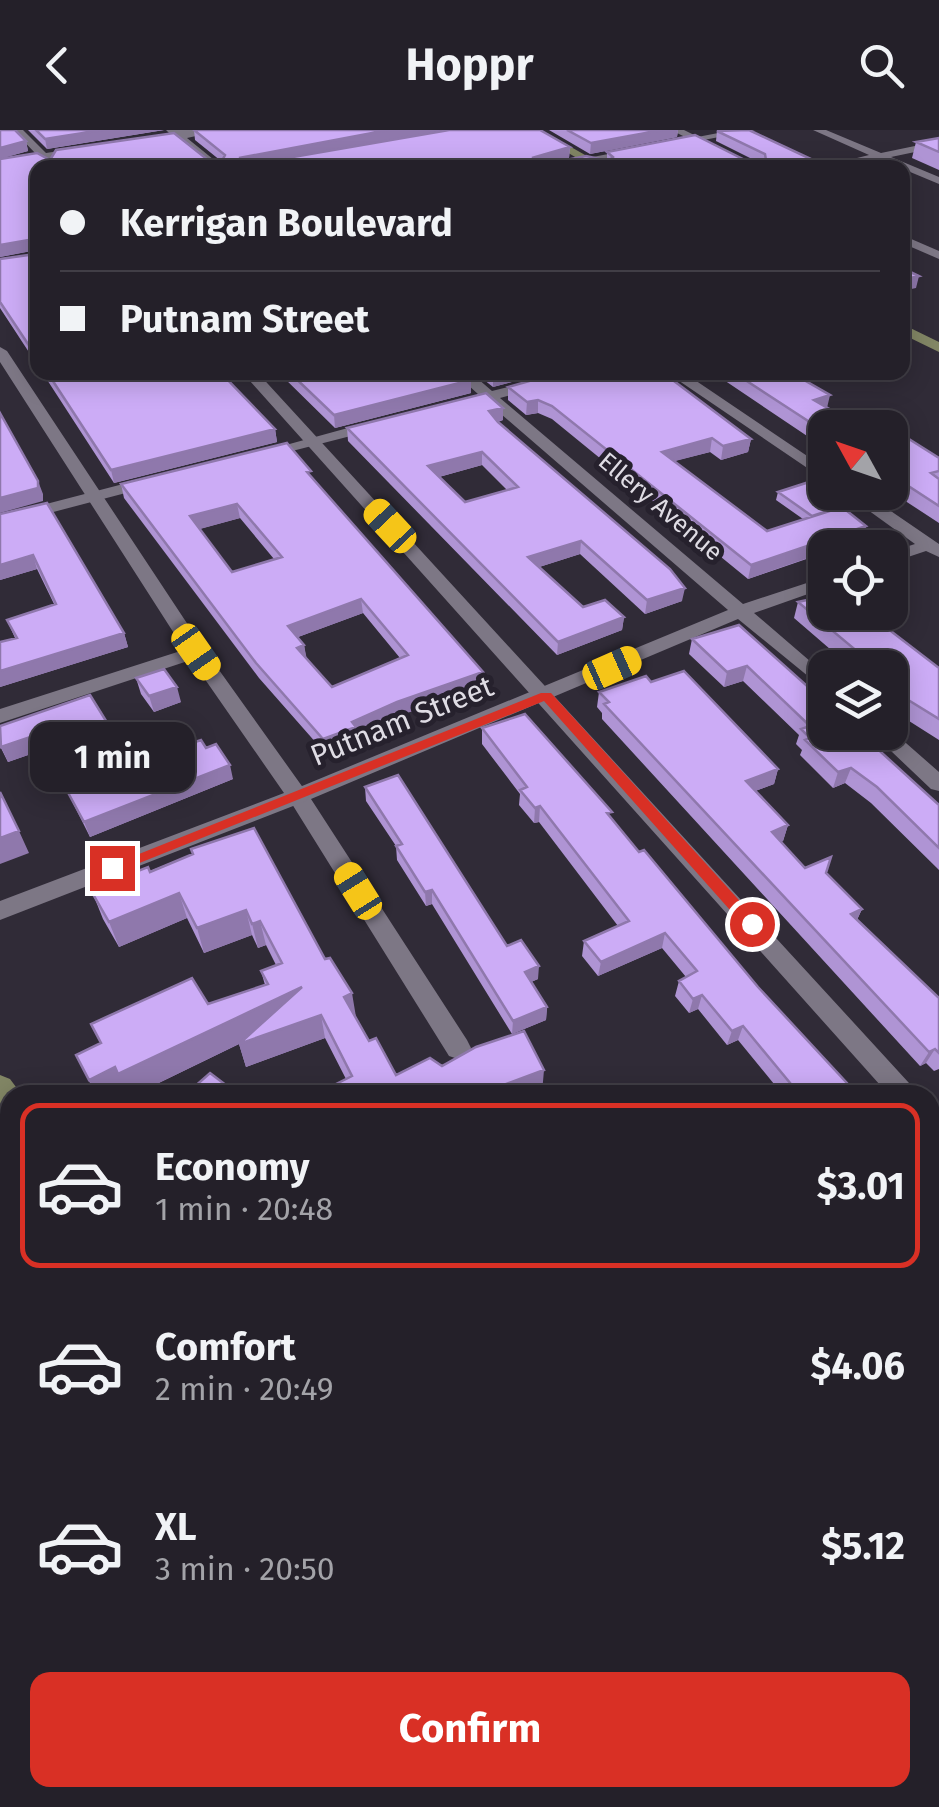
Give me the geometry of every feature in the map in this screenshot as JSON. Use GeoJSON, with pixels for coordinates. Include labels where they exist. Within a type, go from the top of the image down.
{"type":"FeatureCollection","features":[{"type":"Feature","properties":{"kind":"main road"},"geometry":{"type":"LineString","coordinates":[[534,130],[587,159]]}},
{"type":"Feature","properties":{"kind":"main road"},"geometry":{"type":"LineString","coordinates":[[910,332],[939,348]]}},
{"type":"Feature","properties":{"kind":"street"},"geometry":{"type":"LineString","coordinates":[[18,130],[47,160]]}},
{"type":"Feature","properties":{"kind":"street"},"geometry":{"type":"LineString","coordinates":[[122,144],[176,133],[218,130]]}},
{"type":"Feature","properties":{"kind":"street"},"geometry":{"type":"LineString","coordinates":[[676,130],[739,160]]}},
{"type":"Feature","properties":{"kind":"street"},"geometry":{"type":"LineString","coordinates":[[582,160],[748,130]]}},
{"type":"Feature","properties":{"kind":"street"},"geometry":{"type":"LineString","coordinates":[[818,130],[889,160]]}},
{"type":"Feature","properties":{"kind":"street"},"geometry":{"type":"LineString","coordinates":[[176,133],[208,160]]}},
{"type":"Feature","properties":{"kind":"street"},"geometry":{"type":"LineString","coordinates":[[860,160],[939,144]]}},
{"type":"Feature","properties":{"kind":"street"},"geometry":{"type":"LineString","coordinates":[[0,163],[104,147]]}},
{"type":"Feature","properties":{"kind":"street"},"geometry":{"type":"LineString","coordinates":[[910,169],[939,181]]}},
{"type":"Feature","properties":{"kind":"street"},"geometry":{"type":"LineString","coordinates":[[910,242],[939,255]]}},
{"type":"Feature","properties":{"kind":"street"},"geometry":{"type":"LineString","coordinates":[[0,350],[196,652],[298,796],[458,1048]]}},
{"type":"Feature","properties":{"kind":"street"},"geometry":{"type":"LineString","coordinates":[[256,380],[897,1085]]}},
{"type":"Feature","properties":{"kind":"street","name":"Ellery Avenue"},"geometry":{"type":"LineString","coordinates":[[470,380],[808,669]]}},
{"type":"Feature","properties":{"kind":"street"},"geometry":{"type":"LineString","coordinates":[[436,410],[555,380]]}},
{"type":"Feature","properties":{"kind":"street"},"geometry":{"type":"LineString","coordinates":[[685,380],[808,463]]}},
{"type":"Feature","properties":{"kind":"street"},"geometry":{"type":"LineString","coordinates":[[240,460],[401,419]]}},
{"type":"Feature","properties":{"kind":"street"},"geometry":{"type":"LineString","coordinates":[[0,521],[167,478]]}},
{"type":"Feature","properties":{"kind":"street"},"geometry":{"type":"LineString","coordinates":[[878,510],[934,548]]}},
{"type":"Feature","properties":{"kind":"street"},"geometry":{"type":"LineString","coordinates":[[908,554],[934,548]]}},
{"type":"Feature","properties":{"kind":"street","name":"Putnam Street"},"geometry":{"type":"LineString","coordinates":[[0,911],[298,796],[546,696],[742,611],[808,588]]}},
{"type":"Feature","properties":{"kind":"street"},"geometry":{"type":"LineString","coordinates":[[0,716],[196,652]]}},
{"type":"Feature","properties":{"kind":"street"},"geometry":{"type":"LineString","coordinates":[[901,750],[939,784]]}},
{"type":"Feature","properties":{"kind":"building"},"geometry":{"type":"Polygon","coordinates":[[[0,130],[15,130],[26,141],[0,148],[0,130]]]}},
{"type":"Feature","properties":{"kind":"building"},"geometry":{"type":"Polygon","coordinates":[[[36,130],[102,130],[45,139],[36,130]]]}},
{"type":"Feature","properties":{"kind":"building"},"geometry":{"type":"Polygon","coordinates":[[[194,130],[388,130],[239,158],[260,160],[222,160],[225,155],[194,130]]]}},
{"type":"Feature","properties":{"kind":"building"},"geometry":{"type":"Polygon","coordinates":[[[449,130],[540,130],[570,147],[532,158],[551,160],[276,160],[449,130]]]}},
{"type":"Feature","properties":{"kind":"building"},"geometry":{"type":"Polygon","coordinates":[[[567,130],[662,130],[591,143],[567,130]]]}},
{"type":"Feature","properties":{"kind":"building"},"geometry":{"type":"Polygon","coordinates":[[[749,130],[813,160],[766,160],[765,154],[717,131],[749,130]]]}},
{"type":"Feature","properties":{"kind":"building"},"geometry":{"type":"Polygon","coordinates":[[[174,133],[208,160],[50,160],[56,150],[174,133]]]}},
{"type":"Feature","properties":{"kind":"building"},"geometry":{"type":"Polygon","coordinates":[[[695,135],[745,160],[610,160],[613,157],[607,152],[695,135]]]}},
{"type":"Feature","properties":{"kind":"building"},"geometry":{"type":"Polygon","coordinates":[[[939,138],[939,152],[916,142],[939,138]]]}},
{"type":"Feature","properties":{"kind":"building"},"geometry":{"type":"Polygon","coordinates":[[[37,153],[50,160],[30,160],[30,240],[0,245],[0,159],[37,153]]]}},
{"type":"Feature","properties":{"kind":"building"},"geometry":{"type":"Polygon","coordinates":[[[586,156],[604,160],[566,160],[586,156]]]}},
{"type":"Feature","properties":{"kind":"building"},"geometry":{"type":"Polygon","coordinates":[[[30,255],[30,347],[0,302],[0,259],[30,255]]]}},
{"type":"Feature","properties":{"kind":"building"},"geometry":{"type":"Polygon","coordinates":[[[52,380],[228,380],[275,429],[111,470],[52,380]]]}},
{"type":"Feature","properties":{"kind":"building"},"geometry":{"type":"Polygon","coordinates":[[[297,380],[471,380],[334,415],[297,380]]]}},
{"type":"Feature","properties":{"kind":"building"},"geometry":{"type":"Polygon","coordinates":[[[533,380],[673,380],[751,439],[723,446],[712,438],[662,452],[767,531],[833,510],[846,510],[866,526],[854,530],[808,530],[808,546],[751,565],[552,406],[538,400],[527,402],[508,387],[533,380]]]}},
{"type":"Feature","properties":{"kind":"building"},"geometry":{"type":"Polygon","coordinates":[[[745,380],[804,380],[830,395],[814,400],[831,410],[808,410],[808,421],[745,380]]]}},
{"type":"Feature","properties":{"kind":"building"},"geometry":{"type":"Polygon","coordinates":[[[486,393],[503,408],[489,411],[498,422],[670,569],[685,588],[647,600],[581,541],[528,557],[583,607],[605,600],[624,617],[558,642],[347,428],[486,393]],[[482,452],[428,466],[465,502],[518,487],[482,452]]]}},
{"type":"Feature","properties":{"kind":"building"},"geometry":{"type":"Polygon","coordinates":[[[0,413],[38,481],[38,488],[0,498],[0,413]]]}},
{"type":"Feature","properties":{"kind":"building"},"geometry":{"type":"Polygon","coordinates":[[[908,438],[939,458],[939,471],[931,473],[939,479],[939,506],[908,486],[908,438]]]}},
{"type":"Feature","properties":{"kind":"building"},"geometry":{"type":"Polygon","coordinates":[[[287,443],[311,471],[307,472],[483,672],[397,702],[352,722],[356,727],[323,739],[256,663],[121,484],[287,443]],[[237,504],[190,516],[232,572],[282,557],[237,504]],[[361,599],[288,626],[304,645],[297,648],[332,687],[408,655],[361,599]]]}},
{"type":"Feature","properties":{"kind":"building"},"geometry":{"type":"Polygon","coordinates":[[[806,483],[808,510],[831,510],[812,516],[778,492],[806,483]]]}},
{"type":"Feature","properties":{"kind":"building"},"geometry":{"type":"Polygon","coordinates":[[[47,503],[124,633],[0,671],[0,642],[17,638],[7,620],[56,604],[33,555],[0,565],[0,514],[47,503]]]}},
{"type":"Feature","properties":{"kind":"building"},"geometry":{"type":"Polygon","coordinates":[[[739,625],[808,687],[808,724],[747,666],[727,672],[692,639],[739,625]]]}},
{"type":"Feature","properties":{"kind":"building"},"geometry":{"type":"Polygon","coordinates":[[[832,630],[889,630],[939,668],[939,719],[908,700],[908,650],[856,650],[832,630]]]}},
{"type":"Feature","properties":{"kind":"building"},"geometry":{"type":"Polygon","coordinates":[[[164,669],[177,687],[149,696],[136,678],[164,669]]]}},
{"type":"Feature","properties":{"kind":"building"},"geometry":{"type":"Polygon","coordinates":[[[684,671],[778,769],[746,781],[788,825],[772,832],[805,868],[831,857],[826,873],[862,909],[851,914],[939,998],[939,1053],[935,1049],[929,1052],[604,704],[609,702],[599,692],[646,676],[651,682],[684,671]]]}},
{"type":"Feature","properties":{"kind":"building"},"geometry":{"type":"Polygon","coordinates":[[[90,695],[132,763],[201,740],[206,748],[216,744],[230,765],[84,822],[65,787],[73,784],[45,732],[1,747],[0,726],[90,695]]]}},
{"type":"Feature","properties":{"kind":"building"},"geometry":{"type":"Polygon","coordinates":[[[525,714],[612,812],[607,813],[639,852],[644,850],[758,987],[849,1085],[792,1085],[743,1026],[732,1031],[702,995],[693,999],[679,981],[697,971],[665,933],[601,962],[584,941],[629,921],[540,806],[535,808],[520,790],[527,787],[482,728],[525,714]]]}},
{"type":"Feature","properties":{"kind":"building"},"geometry":{"type":"Polygon","coordinates":[[[815,750],[879,750],[939,805],[939,848],[877,787],[851,768],[838,772],[815,750]]]}},
{"type":"Feature","properties":{"kind":"building"},"geometry":{"type":"Polygon","coordinates":[[[398,775],[507,946],[521,940],[539,966],[525,972],[547,1007],[513,1021],[432,890],[425,892],[396,846],[402,844],[365,787],[398,775]]]}},
{"type":"Feature","properties":{"kind":"building"},"geometry":{"type":"Polygon","coordinates":[[[0,792],[19,831],[0,838],[0,792]]]}},
{"type":"Feature","properties":{"kind":"building"},"geometry":{"type":"Polygon","coordinates":[[[254,828],[325,959],[330,958],[352,993],[344,997],[369,1041],[376,1038],[396,1075],[430,1058],[442,1066],[476,1047],[524,1031],[544,1070],[503,1085],[334,1085],[352,1076],[321,1015],[239,1044],[302,987],[118,1074],[115,1067],[89,1080],[76,1055],[101,1043],[91,1024],[192,978],[208,1004],[268,984],[261,971],[282,963],[260,921],[252,924],[246,910],[197,928],[179,893],[109,922],[93,894],[115,885],[112,881],[148,867],[150,872],[193,854],[191,849],[254,828]]]}},
{"type":"Feature","properties":{"kind":"building"},"geometry":{"type":"Polygon","coordinates":[[[210,1073],[226,1085],[196,1085],[210,1073]]]}},
{"type":"Feature","properties":{"kind":"route"},"geometry":{"type":"LineString","coordinates":[[112,868],[546,696],[752,924]]}}]}
